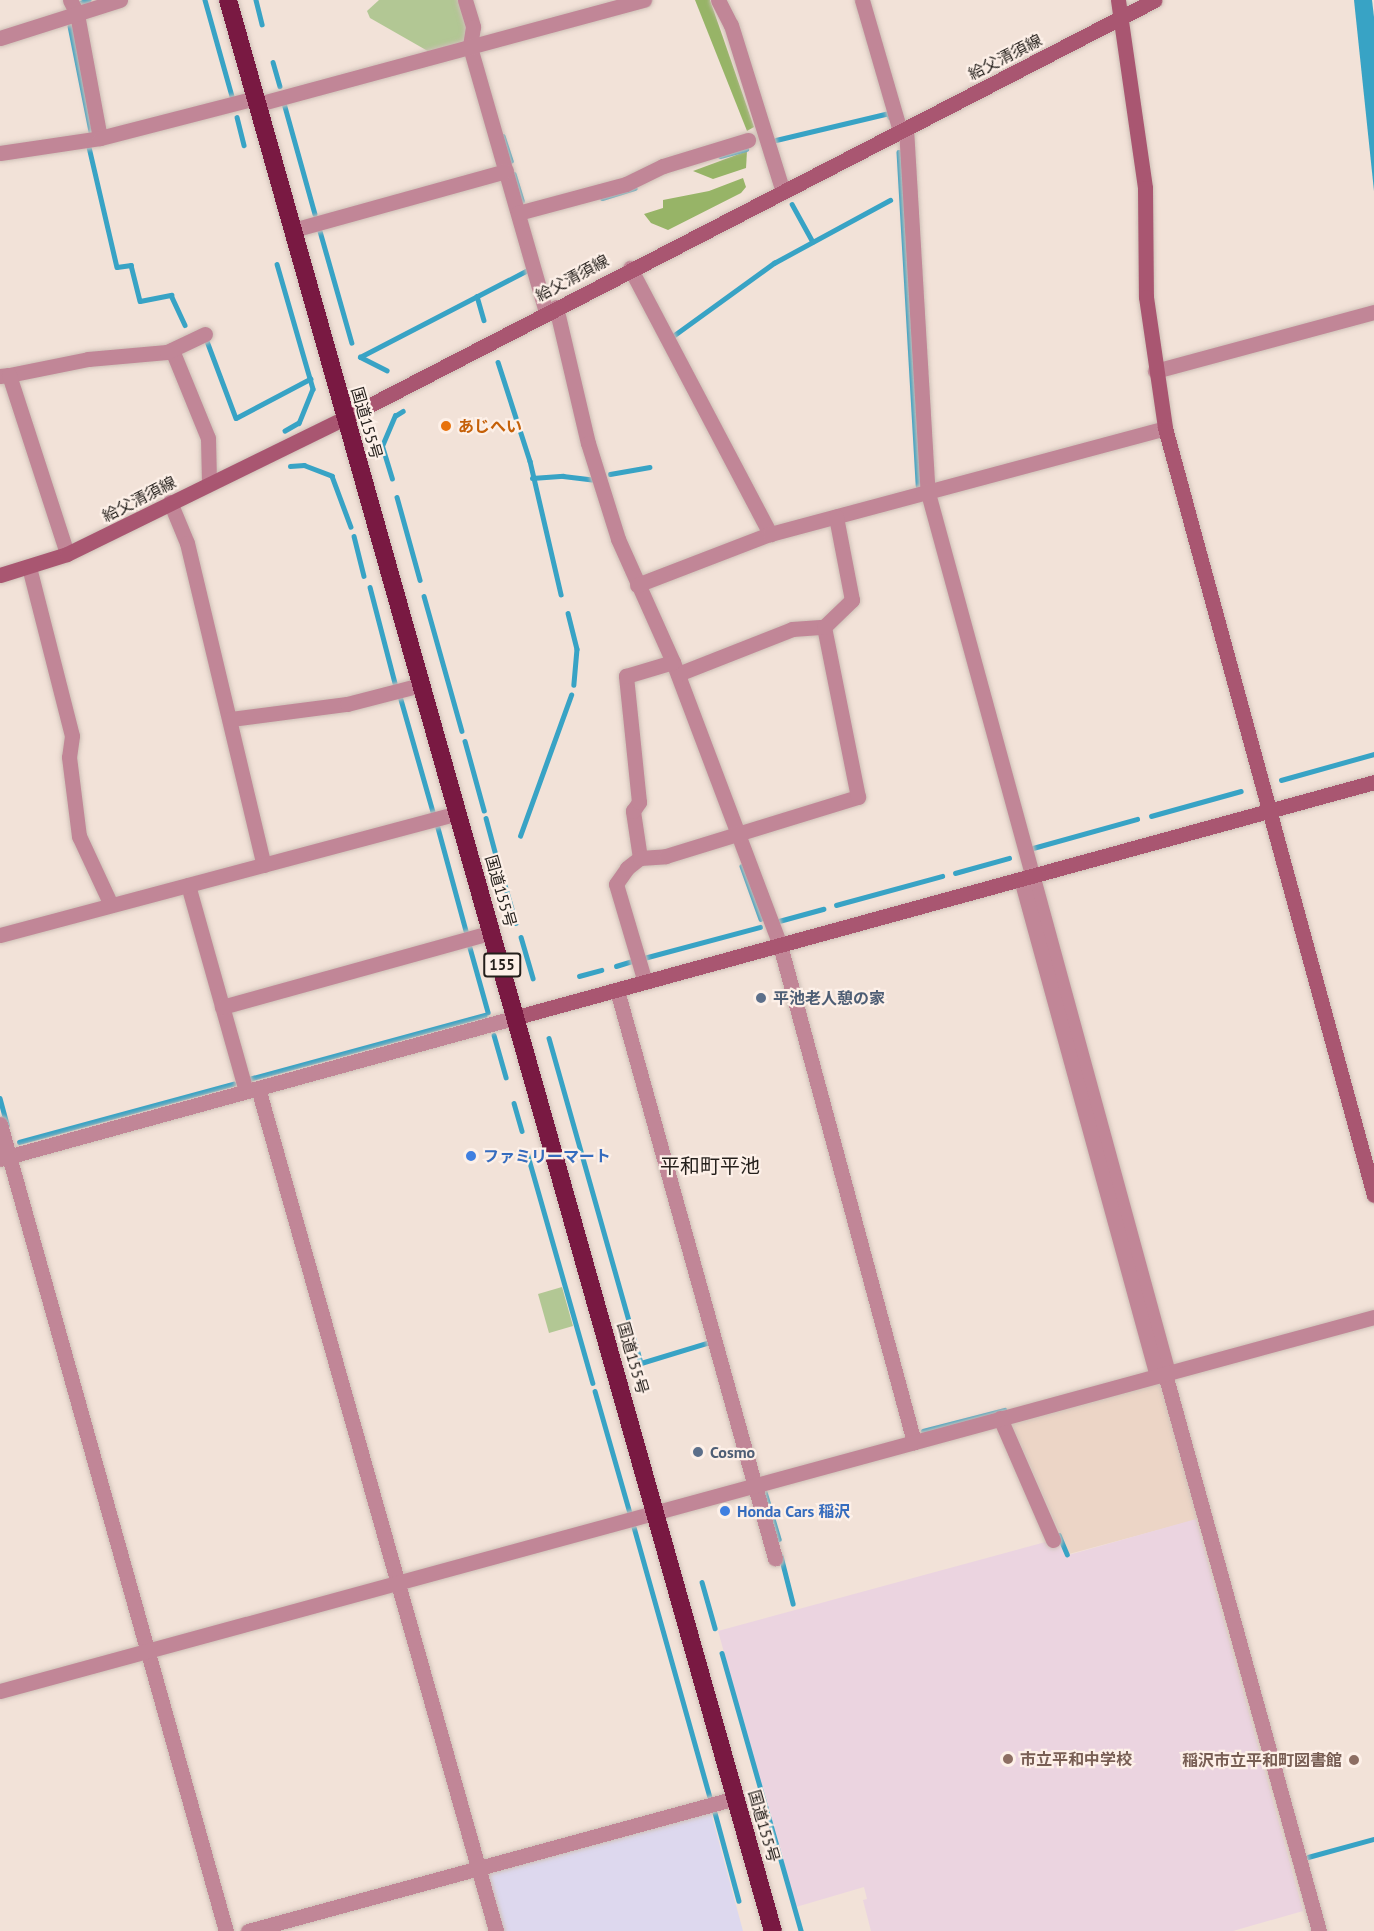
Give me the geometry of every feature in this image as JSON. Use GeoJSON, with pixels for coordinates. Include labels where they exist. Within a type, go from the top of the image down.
{"type":"FeatureCollection","features":[{"type":"Feature","properties":{"kind":"highway","name":"国道155号"},"geometry":{"type":"LineString","coordinates":[[228,0],[517,1017],[773,1931]]}},
{"type":"Feature","properties":{"kind":"street"},"geometry":{"type":"LineString","coordinates":[[0,38],[73,7],[120,0]]}},
{"type":"Feature","properties":{"kind":"street"},"geometry":{"type":"LineString","coordinates":[[465,0],[473,27],[470,46],[518,213],[551,310],[588,443],[637,585],[675,668],[780,945],[914,1442]]}},
{"type":"Feature","properties":{"kind":"street"},"geometry":{"type":"LineString","coordinates":[[0,153],[100,138],[257,101],[644,0]]}},
{"type":"Feature","properties":{"kind":"street"},"geometry":{"type":"LineString","coordinates":[[718,0],[731,25],[783,192]]}},
{"type":"Feature","properties":{"kind":"street"},"geometry":{"type":"LineString","coordinates":[[862,0],[903,130],[927,493],[1026,878],[1319,1931]]}},
{"type":"Feature","properties":{"kind":"street"},"geometry":{"type":"LineString","coordinates":[[1118,0],[1145,188],[1146,297],[1165,428],[1374,1195]]}},
{"type":"Feature","properties":{"kind":"street","name":"給父清須線"},"geometry":{"type":"LineString","coordinates":[[0,575],[67,554],[345,418],[630,268],[783,192],[1155,0]]}},
{"type":"Feature","properties":{"kind":"street"},"geometry":{"type":"LineString","coordinates":[[73,7],[100,138]]}},
{"type":"Feature","properties":{"kind":"street"},"geometry":{"type":"LineString","coordinates":[[518,213],[626,184],[663,166],[748,140]]}},
{"type":"Feature","properties":{"kind":"street"},"geometry":{"type":"LineString","coordinates":[[292,230],[506,171]]}},
{"type":"Feature","properties":{"kind":"street"},"geometry":{"type":"LineString","coordinates":[[630,268],[770,534]]}},
{"type":"Feature","properties":{"kind":"street"},"geometry":{"type":"LineString","coordinates":[[1155,371],[1374,312]]}},
{"type":"Feature","properties":{"kind":"street"},"geometry":{"type":"LineString","coordinates":[[67,554],[4,376],[88,359],[119,358],[172,350],[205,334]]}},
{"type":"Feature","properties":{"kind":"street"},"geometry":{"type":"LineString","coordinates":[[172,350],[208,438],[209,483]]}},
{"type":"Feature","properties":{"kind":"street"},"geometry":{"type":"LineString","coordinates":[[637,585],[770,534],[1165,428]]}},
{"type":"Feature","properties":{"kind":"street"},"geometry":{"type":"LineString","coordinates":[[170,502],[187,543],[231,719],[264,865]]}},
{"type":"Feature","properties":{"kind":"street"},"geometry":{"type":"LineString","coordinates":[[640,858],[633,812],[639,802],[626,676],[675,668],[792,628],[824,627],[852,600],[836,517]]}},
{"type":"Feature","properties":{"kind":"street"},"geometry":{"type":"LineString","coordinates":[[29,567],[72,736],[69,757],[79,836],[111,905]]}},
{"type":"Feature","properties":{"kind":"street"},"geometry":{"type":"LineString","coordinates":[[645,982],[616,884],[627,868],[640,858],[666,856],[737,831],[858,797],[824,627]]}},
{"type":"Feature","properties":{"kind":"street"},"geometry":{"type":"LineString","coordinates":[[231,719],[295,708],[347,704],[421,685]]}},
{"type":"Feature","properties":{"kind":"street"},"geometry":{"type":"LineString","coordinates":[[4,1157],[1374,783]]}},
{"type":"Feature","properties":{"kind":"street"},"geometry":{"type":"LineString","coordinates":[[0,935],[458,813]]}},
{"type":"Feature","properties":{"kind":"street"},"geometry":{"type":"LineString","coordinates":[[188,885],[222,1007],[252,1090],[398,1583],[496,1931]]}},
{"type":"Feature","properties":{"kind":"street"},"geometry":{"type":"LineString","coordinates":[[222,1007],[492,932]]}},
{"type":"Feature","properties":{"kind":"street"},"geometry":{"type":"LineString","coordinates":[[616,990],[775,1558]]}},
{"type":"Feature","properties":{"kind":"street"},"geometry":{"type":"LineString","coordinates":[[0,1124],[4,1157],[226,1931]]}},
{"type":"Feature","properties":{"kind":"street"},"geometry":{"type":"LineString","coordinates":[[0,1691],[1374,1317]]}},
{"type":"Feature","properties":{"kind":"street"},"geometry":{"type":"LineString","coordinates":[[1000,1418],[1053,1540]]}},
{"type":"Feature","properties":{"kind":"street"},"geometry":{"type":"LineString","coordinates":[[248,1931],[736,1798]]}},
{"type":"Feature","properties":{"kind":"shaded area"},"geometry":{"type":"Polygon","coordinates":[[[1161,1382],[1199,1519],[1069,1554],[1012,1425],[1016,1421],[1161,1382]]]}},
{"type":"Feature","properties":{"kind":"shaded area","name":"市立平和中学校"},"geometry":{"type":"Polygon","coordinates":[[[1196,1519],[1303,1911],[1233,1931],[871,1931],[863,1900],[867,1899],[864,1887],[796,1907],[718,1631],[1057,1539],[1065,1556],[1196,1519]]]}},
{"type":"Feature","properties":{"kind":"shaded area"},"geometry":{"type":"Polygon","coordinates":[[[710,1809],[743,1931],[501,1931],[486,1873],[710,1809]]]}},
{"type":"Feature","properties":{"kind":"green space"},"geometry":{"type":"Polygon","coordinates":[[[379,0],[460,0],[469,33],[463,44],[433,54],[370,18],[367,11],[379,0]]]}},
{"type":"Feature","properties":{"kind":"green space"},"geometry":{"type":"Polygon","coordinates":[[[695,0],[710,0],[754,127],[747,131],[695,0]]]}},
{"type":"Feature","properties":{"kind":"green space"},"geometry":{"type":"Polygon","coordinates":[[[747,151],[746,168],[713,179],[693,171],[747,151]]]}},
{"type":"Feature","properties":{"kind":"green space"},"geometry":{"type":"Polygon","coordinates":[[[743,178],[746,187],[741,193],[668,230],[651,223],[644,214],[663,208],[663,200],[709,191],[743,178]]]}},
{"type":"Feature","properties":{"kind":"green space"},"geometry":{"type":"Polygon","coordinates":[[[562,1287],[573,1326],[549,1333],[538,1294],[562,1287]]]}},
{"type":"Feature","properties":{"kind":"water"},"geometry":{"type":"Polygon","coordinates":[[[1354,0],[1372,0],[1374,17],[1374,191],[1354,0]]]}},
{"type":"Feature","properties":{"kind":"waterway"},"geometry":{"type":"LineString","coordinates":[[80,3],[88,0]]}},
{"type":"Feature","properties":{"kind":"waterway"},"geometry":{"type":"LineString","coordinates":[[205,0],[232,96]]}},
{"type":"Feature","properties":{"kind":"waterway"},"geometry":{"type":"LineString","coordinates":[[256,0],[262,24]]}},
{"type":"Feature","properties":{"kind":"waterway"},"geometry":{"type":"LineString","coordinates":[[70,26],[91,131]]}},
{"type":"Feature","properties":{"kind":"waterway"},"geometry":{"type":"LineString","coordinates":[[273,62],[280,86]]}},
{"type":"Feature","properties":{"kind":"waterway"},"geometry":{"type":"LineString","coordinates":[[284,103],[315,214]]}},
{"type":"Feature","properties":{"kind":"waterway"},"geometry":{"type":"LineString","coordinates":[[776,140],[889,113],[890,117]]}},
{"type":"Feature","properties":{"kind":"waterway"},"geometry":{"type":"LineString","coordinates":[[237,117],[244,145]]}},
{"type":"Feature","properties":{"kind":"waterway"},"geometry":{"type":"LineString","coordinates":[[503,136],[511,161]]}},
{"type":"Feature","properties":{"kind":"waterway"},"geometry":{"type":"LineString","coordinates":[[89,147],[117,267],[131,265],[140,301],[171,295],[185,325]]}},
{"type":"Feature","properties":{"kind":"waterway"},"geometry":{"type":"LineString","coordinates":[[720,156],[746,149]]}},
{"type":"Feature","properties":{"kind":"waterway"},"geometry":{"type":"LineString","coordinates":[[899,152],[918,485]]}},
{"type":"Feature","properties":{"kind":"waterway"},"geometry":{"type":"LineString","coordinates":[[514,174],[522,201]]}},
{"type":"Feature","properties":{"kind":"waterway"},"geometry":{"type":"LineString","coordinates":[[602,198],[634,188]]}},
{"type":"Feature","properties":{"kind":"waterway"},"geometry":{"type":"LineString","coordinates":[[673,336],[774,263],[890,200]]}},
{"type":"Feature","properties":{"kind":"waterway"},"geometry":{"type":"LineString","coordinates":[[792,204],[813,242]]}},
{"type":"Feature","properties":{"kind":"waterway"},"geometry":{"type":"LineString","coordinates":[[320,231],[352,343]]}},
{"type":"Feature","properties":{"kind":"waterway"},"geometry":{"type":"LineString","coordinates":[[277,264],[313,389],[299,423],[285,431]]}},
{"type":"Feature","properties":{"kind":"waterway"},"geometry":{"type":"LineString","coordinates":[[387,371],[360,357],[528,270]]}},
{"type":"Feature","properties":{"kind":"waterway"},"geometry":{"type":"LineString","coordinates":[[477,296],[484,320]]}},
{"type":"Feature","properties":{"kind":"waterway"},"geometry":{"type":"LineString","coordinates":[[207,341],[236,418],[310,379]]}},
{"type":"Feature","properties":{"kind":"waterway"},"geometry":{"type":"LineString","coordinates":[[498,362],[530,461],[561,594]]}},
{"type":"Feature","properties":{"kind":"waterway"},"geometry":{"type":"LineString","coordinates":[[392,479],[382,446],[395,416],[403,411]]}},
{"type":"Feature","properties":{"kind":"waterway"},"geometry":{"type":"LineString","coordinates":[[290,466],[304,465],[332,476],[351,527]]}},
{"type":"Feature","properties":{"kind":"waterway"},"geometry":{"type":"LineString","coordinates":[[610,474],[649,467]]}},
{"type":"Feature","properties":{"kind":"waterway"},"geometry":{"type":"LineString","coordinates":[[532,478],[563,476],[594,480]]}},
{"type":"Feature","properties":{"kind":"waterway"},"geometry":{"type":"LineString","coordinates":[[397,497],[420,580]]}},
{"type":"Feature","properties":{"kind":"waterway"},"geometry":{"type":"LineString","coordinates":[[354,536],[364,576]]}},
{"type":"Feature","properties":{"kind":"waterway"},"geometry":{"type":"LineString","coordinates":[[370,587],[395,683]]}},
{"type":"Feature","properties":{"kind":"waterway"},"geometry":{"type":"LineString","coordinates":[[424,596],[462,731]]}},
{"type":"Feature","properties":{"kind":"waterway"},"geometry":{"type":"LineString","coordinates":[[568,613],[577,649],[574,685]]}},
{"type":"Feature","properties":{"kind":"waterway"},"geometry":{"type":"LineString","coordinates":[[520,836],[571,695]]}},
{"type":"Feature","properties":{"kind":"waterway"},"geometry":{"type":"LineString","coordinates":[[400,696],[433,812]]}},
{"type":"Feature","properties":{"kind":"waterway"},"geometry":{"type":"LineString","coordinates":[[465,741],[484,810]]}},
{"type":"Feature","properties":{"kind":"waterway"},"geometry":{"type":"LineString","coordinates":[[1281,780],[1374,754]]}},
{"type":"Feature","properties":{"kind":"waterway"},"geometry":{"type":"LineString","coordinates":[[1151,816],[1241,791]]}},
{"type":"Feature","properties":{"kind":"waterway"},"geometry":{"type":"LineString","coordinates":[[486,818],[497,859]]}},
{"type":"Feature","properties":{"kind":"waterway"},"geometry":{"type":"LineString","coordinates":[[1033,848],[1137,819]]}},
{"type":"Feature","properties":{"kind":"waterway"},"geometry":{"type":"LineString","coordinates":[[437,824],[466,931]]}},
{"type":"Feature","properties":{"kind":"waterway"},"geometry":{"type":"LineString","coordinates":[[955,873],[1009,858]]}},
{"type":"Feature","properties":{"kind":"waterway"},"geometry":{"type":"LineString","coordinates":[[742,866],[761,919]]}},
{"type":"Feature","properties":{"kind":"waterway"},"geometry":{"type":"LineString","coordinates":[[500,868],[516,923]]}},
{"type":"Feature","properties":{"kind":"waterway"},"geometry":{"type":"LineString","coordinates":[[836,905],[942,876]]}},
{"type":"Feature","properties":{"kind":"waterway"},"geometry":{"type":"LineString","coordinates":[[779,921],[823,909]]}},
{"type":"Feature","properties":{"kind":"waterway"},"geometry":{"type":"LineString","coordinates":[[644,958],[760,927]]}},
{"type":"Feature","properties":{"kind":"waterway"},"geometry":{"type":"LineString","coordinates":[[521,937],[533,978]]}},
{"type":"Feature","properties":{"kind":"waterway"},"geometry":{"type":"LineString","coordinates":[[469,944],[488,1012]]}},
{"type":"Feature","properties":{"kind":"waterway"},"geometry":{"type":"LineString","coordinates":[[616,966],[632,961]]}},
{"type":"Feature","properties":{"kind":"waterway"},"geometry":{"type":"LineString","coordinates":[[579,976],[601,970]]}},
{"type":"Feature","properties":{"kind":"waterway"},"geometry":{"type":"LineString","coordinates":[[249,1079],[484,1015]]}},
{"type":"Feature","properties":{"kind":"waterway"},"geometry":{"type":"LineString","coordinates":[[494,1035],[506,1077]]}},
{"type":"Feature","properties":{"kind":"waterway"},"geometry":{"type":"LineString","coordinates":[[549,1038],[641,1363],[710,1342]]}},
{"type":"Feature","properties":{"kind":"waterway"},"geometry":{"type":"LineString","coordinates":[[19,1142],[233,1084]]}},
{"type":"Feature","properties":{"kind":"waterway"},"geometry":{"type":"LineString","coordinates":[[0,1098],[7,1125]]}},
{"type":"Feature","properties":{"kind":"waterway"},"geometry":{"type":"LineString","coordinates":[[514,1103],[522,1131]]}},
{"type":"Feature","properties":{"kind":"waterway"},"geometry":{"type":"LineString","coordinates":[[527,1152],[593,1383]]}},
{"type":"Feature","properties":{"kind":"waterway"},"geometry":{"type":"LineString","coordinates":[[595,1391],[630,1513]]}},
{"type":"Feature","properties":{"kind":"waterway"},"geometry":{"type":"LineString","coordinates":[[923,1431],[1004,1410]]}},
{"type":"Feature","properties":{"kind":"waterway"},"geometry":{"type":"LineString","coordinates":[[765,1492],[779,1539]]}},
{"type":"Feature","properties":{"kind":"waterway"},"geometry":{"type":"LineString","coordinates":[[634,1527],[710,1797]]}},
{"type":"Feature","properties":{"kind":"waterway"},"geometry":{"type":"LineString","coordinates":[[1059,1535],[1067,1554]]}},
{"type":"Feature","properties":{"kind":"waterway"},"geometry":{"type":"LineString","coordinates":[[781,1556],[793,1603]]}},
{"type":"Feature","properties":{"kind":"waterway"},"geometry":{"type":"LineString","coordinates":[[702,1582],[715,1628]]}},
{"type":"Feature","properties":{"kind":"waterway"},"geometry":{"type":"LineString","coordinates":[[722,1653],[801,1931]]}},
{"type":"Feature","properties":{"kind":"waterway"},"geometry":{"type":"LineString","coordinates":[[714,1809],[739,1901]]}},
{"type":"Feature","properties":{"kind":"waterway"},"geometry":{"type":"LineString","coordinates":[[1308,1857],[1374,1839]]}},
{"type":"Feature","properties":{"kind":"place","name":"あじへい"},"geometry":{"type":"Point","coordinates":[446,426]}},
{"type":"Feature","properties":{"kind":"place","name":"平池老人憩の家"},"geometry":{"type":"Point","coordinates":[761,998]}},
{"type":"Feature","properties":{"kind":"place","name":"ファミリーマート"},"geometry":{"type":"Point","coordinates":[471,1156]}},
{"type":"Feature","properties":{"kind":"place","name":"Cosmo"},"geometry":{"type":"Point","coordinates":[698,1452]}},
{"type":"Feature","properties":{"kind":"place","name":"Honda Cars 稲沢"},"geometry":{"type":"Point","coordinates":[725,1511]}},
{"type":"Feature","properties":{"kind":"place","name":"市立平和中学校"},"geometry":{"type":"Point","coordinates":[1008,1759]}},
{"type":"Feature","properties":{"kind":"place","name":"稲沢市立平和町図書館"},"geometry":{"type":"Point","coordinates":[1354,1760]}},
{"type":"Feature","properties":{"kind":"district","name":"平和町平池"},"geometry":{"type":"Point","coordinates":[710,1166]}}]}
